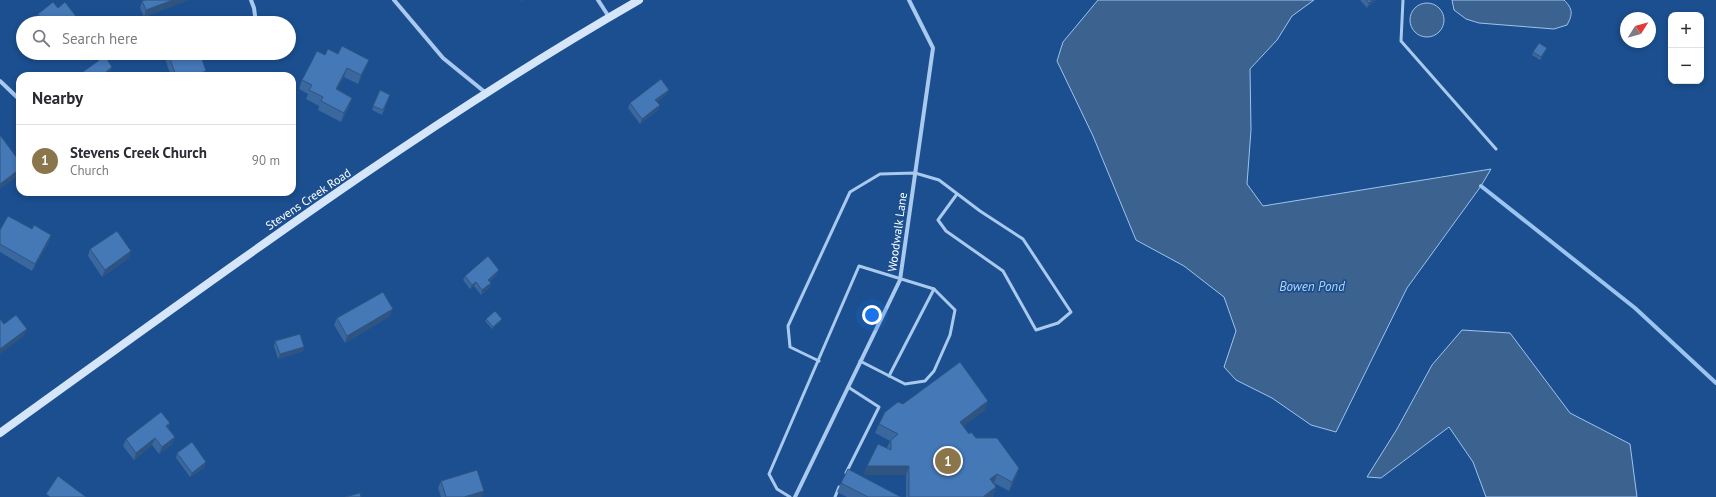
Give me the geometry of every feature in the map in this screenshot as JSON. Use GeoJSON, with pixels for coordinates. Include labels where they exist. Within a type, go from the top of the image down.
{"type":"FeatureCollection","features":[{"type":"Feature","properties":{"kind":"street"},"geometry":{"type":"LineString","coordinates":[[251,0],[255,16]]}},
{"type":"Feature","properties":{"kind":"street"},"geometry":{"type":"LineString","coordinates":[[394,0],[443,58],[486,93]]}},
{"type":"Feature","properties":{"kind":"street"},"geometry":{"type":"LineString","coordinates":[[598,0],[609,17]]}},
{"type":"Feature","properties":{"kind":"street","name":"Stevens Creek Road"},"geometry":{"type":"LineString","coordinates":[[0,433],[286,228],[486,93],[639,0]]}},
{"type":"Feature","properties":{"kind":"street","name":"Woodwalk Lane"},"geometry":{"type":"LineString","coordinates":[[794,497],[900,280],[933,48],[909,0]]}},
{"type":"Feature","properties":{"kind":"street"},"geometry":{"type":"LineString","coordinates":[[0,81],[16,96]]}},
{"type":"Feature","properties":{"kind":"lane"},"geometry":{"type":"LineString","coordinates":[[1403,0],[1401,41],[1496,149]]}},
{"type":"Feature","properties":{"kind":"lane"},"geometry":{"type":"LineString","coordinates":[[820,361],[790,346],[788,326],[850,192],[880,174],[915,173],[939,180],[1023,239],[1071,312],[1058,323],[1036,330],[1003,271],[946,231],[938,220],[957,194]]}},
{"type":"Feature","properties":{"kind":"lane"},"geometry":{"type":"LineString","coordinates":[[790,497],[777,489],[769,474],[820,361],[843,300],[860,266],[900,280],[934,289],[955,310],[950,335],[934,371],[925,381],[905,384],[860,361]]}},
{"type":"Feature","properties":{"kind":"lane"},"geometry":{"type":"LineString","coordinates":[[889,376],[934,289]]}},
{"type":"Feature","properties":{"kind":"lane"},"geometry":{"type":"LineString","coordinates":[[845,476],[879,407],[848,387]]}},
{"type":"Feature","properties":{"kind":"lane"},"geometry":{"type":"LineString","coordinates":[[835,497],[841,483]]}},
{"type":"Feature","properties":{"kind":"water","name":"Bowen Pond"},"geometry":{"type":"Polygon","coordinates":[[[1098,0],[1314,0],[1292,16],[1277,40],[1250,69],[1251,130],[1247,184],[1263,206],[1491,169],[1481,186],[1407,288],[1336,432],[1311,425],[1272,398],[1236,380],[1224,367],[1236,331],[1224,297],[1184,266],[1136,240],[1093,136],[1057,61],[1063,42],[1098,0]]]}},
{"type":"Feature","properties":{"kind":"water"},"geometry":{"type":"Polygon","coordinates":[[[1452,0],[1564,0],[1569,6],[1571,15],[1567,25],[1554,29],[1479,23],[1466,19],[1454,10],[1452,0]]]}},
{"type":"Feature","properties":{"kind":"water"},"geometry":{"type":"Polygon","coordinates":[[[1430,3],[1439,8],[1443,13],[1443,27],[1439,32],[1434,36],[1424,37],[1420,36],[1411,27],[1410,17],[1411,13],[1420,4],[1430,3]]]}},
{"type":"Feature","properties":{"kind":"water"},"geometry":{"type":"Polygon","coordinates":[[[1462,330],[1510,333],[1570,413],[1630,444],[1637,497],[1486,497],[1473,462],[1449,427],[1381,478],[1367,477],[1397,429],[1432,365],[1462,330]]]}},
{"type":"Feature","properties":{"kind":"building"},"geometry":{"type":"Polygon","coordinates":[[[173,0],[146,10],[142,1],[173,0]]]}},
{"type":"Feature","properties":{"kind":"building"},"geometry":{"type":"Polygon","coordinates":[[[1366,0],[1373,0],[1369,3],[1366,0]]]}},
{"type":"Feature","properties":{"kind":"building"},"geometry":{"type":"Polygon","coordinates":[[[53,2],[58,8],[65,2],[76,16],[40,16],[38,14],[53,2]]]}},
{"type":"Feature","properties":{"kind":"building"},"geometry":{"type":"Polygon","coordinates":[[[1539,43],[1547,48],[1541,57],[1533,52],[1539,43]]]}},
{"type":"Feature","properties":{"kind":"building"},"geometry":{"type":"Polygon","coordinates":[[[342,46],[369,60],[361,75],[347,68],[336,89],[352,98],[344,113],[321,101],[323,97],[309,90],[312,85],[302,80],[317,51],[325,55],[328,49],[338,54],[342,46]]]}},
{"type":"Feature","properties":{"kind":"building"},"geometry":{"type":"Polygon","coordinates":[[[99,60],[108,60],[112,67],[106,72],[83,72],[99,60]]]}},
{"type":"Feature","properties":{"kind":"building"},"geometry":{"type":"Polygon","coordinates":[[[170,60],[202,60],[206,71],[203,72],[175,72],[170,60]]]}},
{"type":"Feature","properties":{"kind":"building"},"geometry":{"type":"Polygon","coordinates":[[[661,79],[669,90],[655,100],[660,105],[642,119],[630,103],[661,79]]]}},
{"type":"Feature","properties":{"kind":"building"},"geometry":{"type":"Polygon","coordinates":[[[380,90],[390,95],[383,110],[373,106],[380,90]]]}},
{"type":"Feature","properties":{"kind":"building"},"geometry":{"type":"Polygon","coordinates":[[[0,135],[16,157],[16,172],[0,184],[0,135]]]}},
{"type":"Feature","properties":{"kind":"building"},"geometry":{"type":"Polygon","coordinates":[[[8,216],[32,229],[34,225],[51,235],[35,264],[0,244],[0,230],[8,216]]]}},
{"type":"Feature","properties":{"kind":"building"},"geometry":{"type":"Polygon","coordinates":[[[117,231],[131,251],[105,270],[90,249],[117,231]]]}},
{"type":"Feature","properties":{"kind":"building"},"geometry":{"type":"Polygon","coordinates":[[[488,256],[499,270],[488,280],[491,283],[482,290],[476,282],[472,285],[465,276],[488,256]]]}},
{"type":"Feature","properties":{"kind":"building"},"geometry":{"type":"Polygon","coordinates":[[[383,292],[393,309],[347,336],[337,318],[383,292]]]}},
{"type":"Feature","properties":{"kind":"building"},"geometry":{"type":"Polygon","coordinates":[[[495,311],[502,319],[493,327],[486,319],[495,311]]]}},
{"type":"Feature","properties":{"kind":"building"},"geometry":{"type":"Polygon","coordinates":[[[16,315],[27,329],[0,349],[0,319],[4,324],[16,315]]]}},
{"type":"Feature","properties":{"kind":"building"},"geometry":{"type":"Polygon","coordinates":[[[300,334],[304,347],[280,354],[275,341],[300,334]]]}},
{"type":"Feature","properties":{"kind":"building"},"geometry":{"type":"Polygon","coordinates":[[[960,362],[988,401],[960,422],[969,434],[971,432],[976,438],[997,438],[1019,468],[1012,482],[997,474],[990,479],[996,487],[984,497],[909,497],[909,466],[867,466],[878,444],[891,450],[891,440],[898,434],[879,424],[885,412],[898,402],[903,404],[960,362]]]}},
{"type":"Feature","properties":{"kind":"building"},"geometry":{"type":"Polygon","coordinates":[[[161,412],[170,423],[166,426],[175,437],[162,447],[155,438],[136,453],[126,439],[161,412]]]}},
{"type":"Feature","properties":{"kind":"building"},"geometry":{"type":"Polygon","coordinates":[[[192,442],[206,462],[192,473],[177,453],[192,442]]]}},
{"type":"Feature","properties":{"kind":"building"},"geometry":{"type":"Polygon","coordinates":[[[848,469],[901,497],[868,497],[841,483],[848,469]]]}},
{"type":"Feature","properties":{"kind":"building"},"geometry":{"type":"Polygon","coordinates":[[[477,470],[484,491],[464,497],[446,497],[441,481],[477,470]]]}},
{"type":"Feature","properties":{"kind":"building"},"geometry":{"type":"Polygon","coordinates":[[[58,476],[86,497],[50,497],[46,494],[58,476]]]}},
{"type":"Feature","properties":{"kind":"building"},"geometry":{"type":"Polygon","coordinates":[[[360,493],[361,497],[345,497],[360,493]]]}},
{"type":"Feature","properties":{"kind":"waterway"},"geometry":{"type":"LineString","coordinates":[[1481,186],[1635,308],[1716,383]]}},
{"type":"Feature","properties":{"kind":"place","name":"Stevens Creek Church"},"geometry":{"type":"Point","coordinates":[948,461]}}]}
